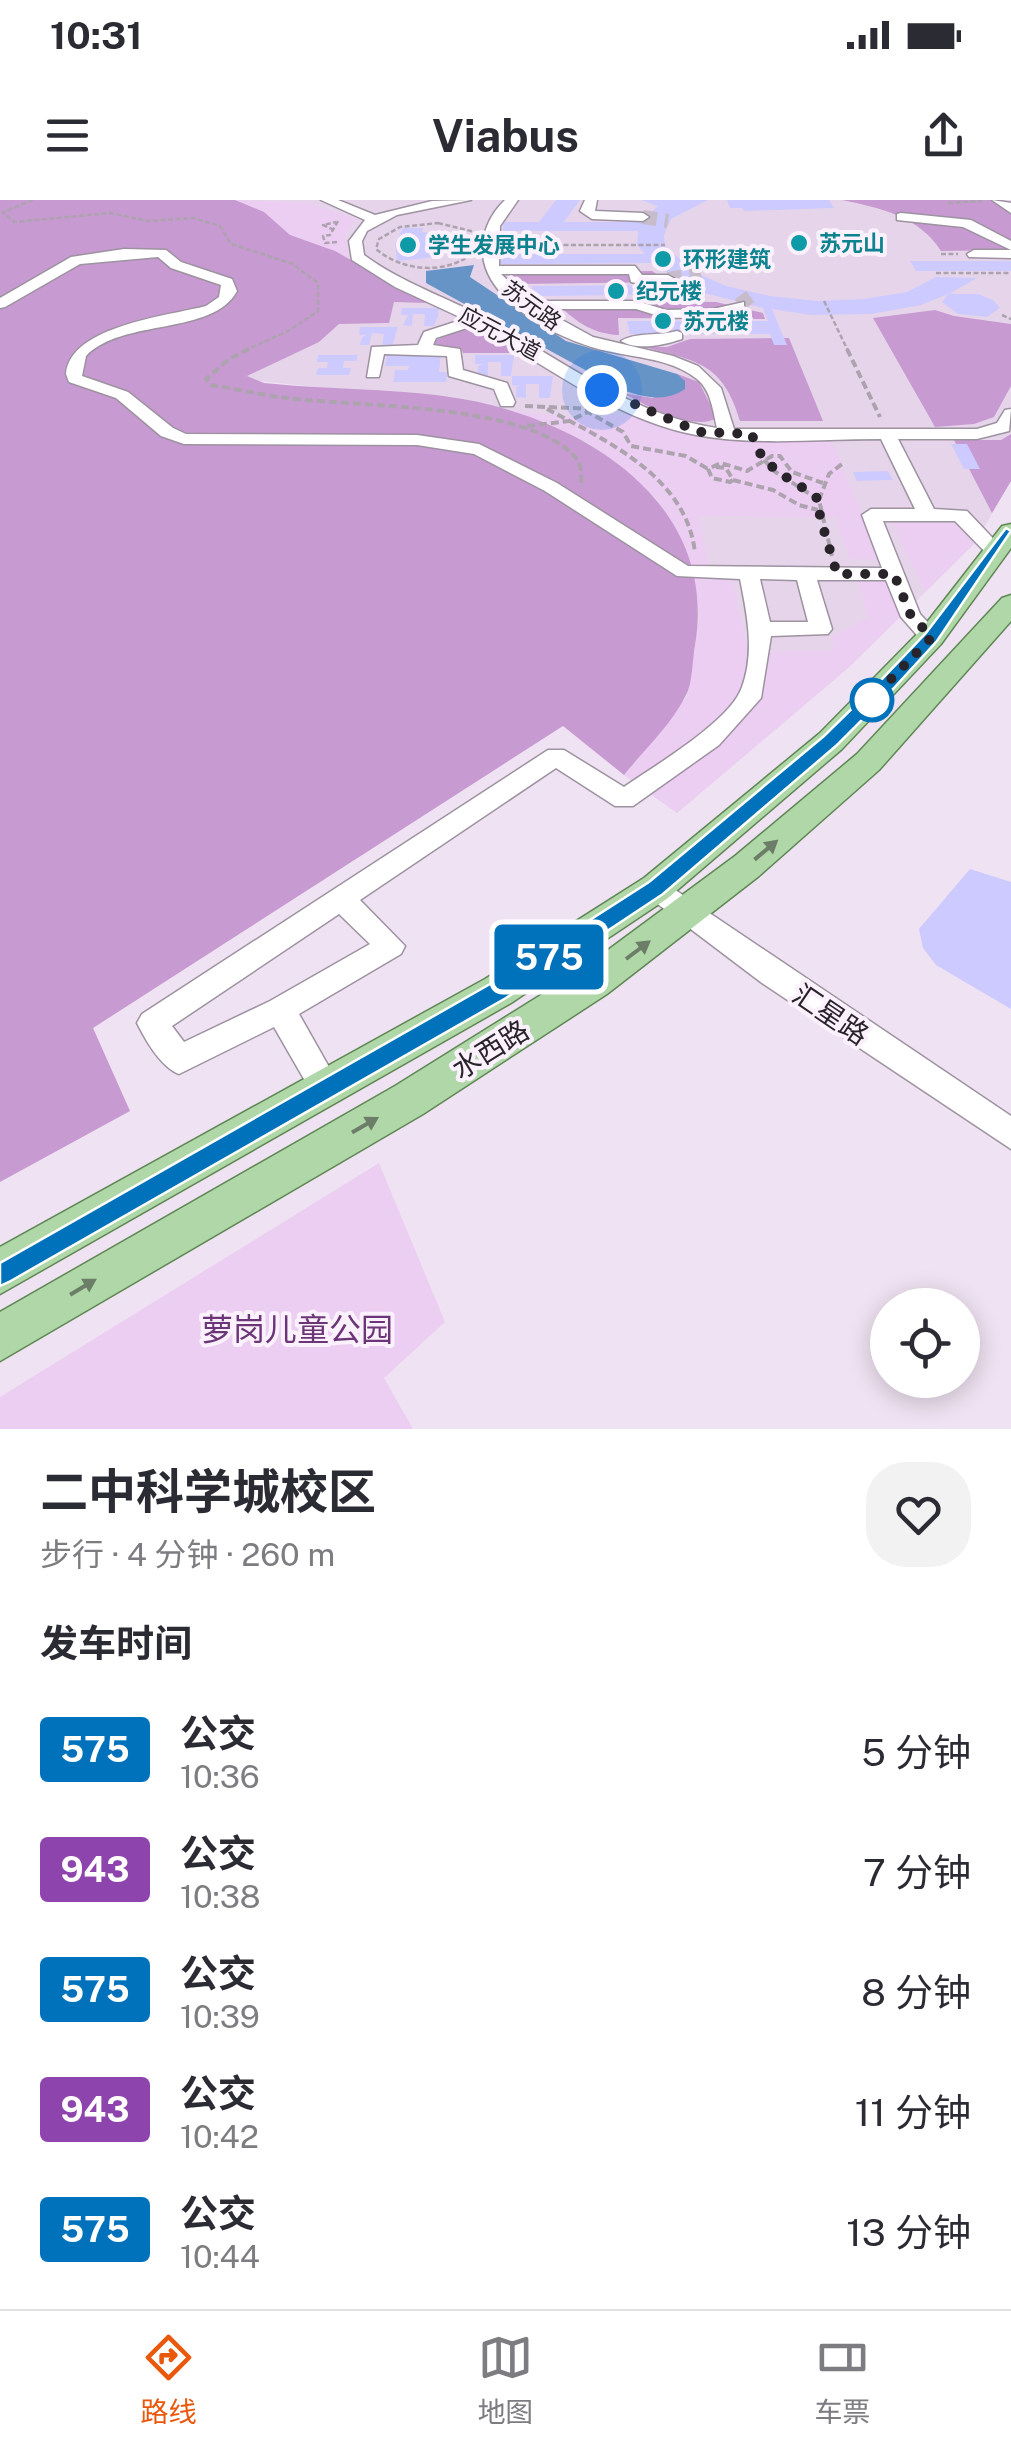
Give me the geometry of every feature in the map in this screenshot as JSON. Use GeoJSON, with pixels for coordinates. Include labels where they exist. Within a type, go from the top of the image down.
{"type":"FeatureCollection","features":[{"type":"Feature","properties":{"kind":"main road","name":"水西路"},"geometry":{"type":"LineString","coordinates":[[0,1272],[498,991],[656,888],[831,741],[932,637],[1003,542]]}},
{"type":"Feature","properties":{"kind":"main road","name":"水西路"},"geometry":{"type":"LineString","coordinates":[[0,1338],[409,1100],[594,982],[690,911],[868,762],[1011,604]]}},
{"type":"Feature","properties":{"kind":"street"},"geometry":{"type":"LineString","coordinates":[[327,200],[374,220],[435,202],[464,200]]}},
{"type":"Feature","properties":{"kind":"street","name":"苏元路"},"geometry":{"type":"LineString","coordinates":[[512,200],[495,216],[487,244],[492,270],[506,290],[572,334],[664,359],[705,378],[715,391],[727,434]]}},
{"type":"Feature","properties":{"kind":"street"},"geometry":{"type":"LineString","coordinates":[[592,200],[586,212],[592,215],[643,217]]}},
{"type":"Feature","properties":{"kind":"street"},"geometry":{"type":"LineString","coordinates":[[998,200],[1011,209]]}},
{"type":"Feature","properties":{"kind":"street"},"geometry":{"type":"LineString","coordinates":[[901,217],[966,223],[995,234],[1011,246]]}},
{"type":"Feature","properties":{"kind":"street","name":"应元大道"},"geometry":{"type":"LineString","coordinates":[[374,220],[355,234],[352,244],[358,257],[380,272],[477,320],[640,410],[699,432],[977,434],[1002,427],[1011,414]]}},
{"type":"Feature","properties":{"kind":"street"},"geometry":{"type":"LineString","coordinates":[[0,304],[76,260],[147,251],[161,253],[176,265],[227,282],[230,290],[225,300],[211,309],[88,346],[74,364],[75,379],[122,395],[167,432],[184,438],[450,442],[479,449],[581,506],[676,568],[749,574],[894,574]]}},
{"type":"Feature","properties":{"kind":"street"},"geometry":{"type":"LineString","coordinates":[[974,254],[1011,254]]}},
{"type":"Feature","properties":{"kind":"street"},"geometry":{"type":"LineString","coordinates":[[492,270],[634,270],[636,279],[668,279]]}},
{"type":"Feature","properties":{"kind":"street"},"geometry":{"type":"LineString","coordinates":[[530,305],[637,305],[666,314],[714,313],[739,305]]}},
{"type":"Feature","properties":{"kind":"street"},"geometry":{"type":"LineString","coordinates":[[424,349],[429,336],[477,320]]}},
{"type":"Feature","properties":{"kind":"street"},"geometry":{"type":"LineString","coordinates":[[589,341],[662,341],[677,336]]}},
{"type":"Feature","properties":{"kind":"street"},"geometry":{"type":"LineString","coordinates":[[373,374],[377,350],[455,352],[456,374],[502,386],[507,402]]}},
{"type":"Feature","properties":{"kind":"street"},"geometry":{"type":"LineString","coordinates":[[887,434],[928,515]]}},
{"type":"Feature","properties":{"kind":"street"},"geometry":{"type":"LineString","coordinates":[[932,637],[911,616],[871,515],[960,514],[1003,542]]}},
{"type":"Feature","properties":{"kind":"street"},"geometry":{"type":"LineString","coordinates":[[340,898],[391,946],[280,1010],[179,1060],[152,1022],[340,898],[556,756],[624,798],[711,739],[753,692],[761,629],[749,574]]}},
{"type":"Feature","properties":{"kind":"street"},"geometry":{"type":"LineString","coordinates":[[761,629],[821,629],[805,574]]}},
{"type":"Feature","properties":{"kind":"street","name":"汇星路"},"geometry":{"type":"LineString","coordinates":[[656,888],[772,974],[1011,1134]]}},
{"type":"Feature","properties":{"kind":"street"},"geometry":{"type":"LineString","coordinates":[[280,1010],[327,1090]]}},
{"type":"Feature","properties":{"kind":"path"},"geometry":{"type":"LineString","coordinates":[[33,200],[2,212],[14,222],[110,213],[148,220],[193,218],[220,226],[231,244],[293,264],[318,284],[318,311],[298,330],[216,366],[206,379],[211,385],[404,411],[460,413],[526,426],[569,421],[588,412],[623,432],[632,446],[686,456],[708,469],[717,482],[733,480],[773,490],[799,505],[819,510]]}},
{"type":"Feature","properties":{"kind":"path"},"geometry":{"type":"LineString","coordinates":[[949,204],[982,201]]}},
{"type":"Feature","properties":{"kind":"path"},"geometry":{"type":"LineString","coordinates":[[334,230],[324,225],[336,222]]}},
{"type":"Feature","properties":{"kind":"path"},"geometry":{"type":"LineString","coordinates":[[487,244],[465,228],[422,223],[391,230],[378,239],[376,249],[394,262],[432,266],[462,261],[487,244],[665,245]]}},
{"type":"Feature","properties":{"kind":"path"},"geometry":{"type":"LineString","coordinates":[[936,273],[1011,273]]}},
{"type":"Feature","properties":{"kind":"path"},"geometry":{"type":"LineString","coordinates":[[824,301],[887,434]]}},
{"type":"Feature","properties":{"kind":"path"},"geometry":{"type":"LineString","coordinates":[[1002,315],[1011,319]]}},
{"type":"Feature","properties":{"kind":"path"},"geometry":{"type":"LineString","coordinates":[[507,402],[546,409],[640,410]]}},
{"type":"Feature","properties":{"kind":"path"},"geometry":{"type":"LineString","coordinates":[[546,409],[644,468],[664,488],[689,521],[699,572]]}},
{"type":"Feature","properties":{"kind":"path"},"geometry":{"type":"LineString","coordinates":[[526,426],[575,456],[580,467],[581,506]]}},
{"type":"Feature","properties":{"kind":"path"},"geometry":{"type":"LineString","coordinates":[[752,434],[757,453],[764,460],[819,500]]}},
{"type":"Feature","properties":{"kind":"path"},"geometry":{"type":"LineString","coordinates":[[708,469],[720,464],[747,470],[780,456],[792,472],[823,483]]}},
{"type":"Feature","properties":{"kind":"path"},"geometry":{"type":"LineString","coordinates":[[837,574],[819,500],[823,483],[842,464]]}},
{"type":"Feature","properties":{"kind":"path"},"geometry":{"type":"LineString","coordinates":[[716,467],[726,468],[733,480]]}},
{"type":"Feature","properties":{"kind":"shaded area"},"geometry":{"type":"Polygon","coordinates":[[[0,200],[235,200],[264,212],[290,235],[335,251],[427,303],[394,302],[389,323],[339,324],[319,342],[247,376],[264,383],[464,399],[533,418],[574,436],[611,459],[644,487],[670,519],[688,556],[697,598],[688,692],[672,718],[624,775],[563,726],[93,1028],[130,1111],[0,1182],[0,200]]]}},
{"type":"Feature","properties":{"kind":"shaded area"},"geometry":{"type":"Polygon","coordinates":[[[199,200],[1011,200],[1011,481],[975,543],[848,668],[677,813],[624,775],[687,696],[548,424],[489,405],[249,380],[247,376],[260,368],[199,200]]]}},
{"type":"Feature","properties":{"kind":"shaded area"},"geometry":{"type":"Polygon","coordinates":[[[842,200],[991,200],[1011,214],[1011,250],[941,251],[922,229],[910,222],[884,210],[842,200]]]}},
{"type":"Feature","properties":{"kind":"shaded area"},"geometry":{"type":"Polygon","coordinates":[[[652,271],[669,282],[516,284],[510,273],[652,271]]]}},
{"type":"Feature","properties":{"kind":"shaded area"},"geometry":{"type":"Polygon","coordinates":[[[554,301],[716,302],[763,313],[765,319],[618,318],[619,335],[584,325],[554,301]]]}},
{"type":"Feature","properties":{"kind":"shaded area"},"geometry":{"type":"Polygon","coordinates":[[[935,310],[1011,324],[1011,386],[994,417],[974,424],[935,427],[873,318],[935,310]]]}},
{"type":"Feature","properties":{"kind":"shaded area"},"geometry":{"type":"Polygon","coordinates":[[[475,324],[519,347],[512,353],[463,353],[461,349],[442,348],[431,342],[475,324]]]}},
{"type":"Feature","properties":{"kind":"shaded area"},"geometry":{"type":"Polygon","coordinates":[[[789,338],[823,421],[740,421],[725,387],[706,368],[644,347],[667,347],[690,339],[789,338]]]}},
{"type":"Feature","properties":{"kind":"shaded area"},"geometry":{"type":"Polygon","coordinates":[[[661,368],[699,382],[717,418],[695,422],[683,419],[623,393],[653,398],[677,374],[661,368]]]}},
{"type":"Feature","properties":{"kind":"shaded area"},"geometry":{"type":"Polygon","coordinates":[[[1011,434],[1011,481],[992,513],[954,440],[1001,440],[1011,434]]]}},
{"type":"Feature","properties":{"kind":"green space"},"geometry":{"type":"Polygon","coordinates":[[[235,200],[308,203],[357,219],[345,234],[349,260],[290,235],[264,212],[235,200]]]}},
{"type":"Feature","properties":{"kind":"green space"},"geometry":{"type":"Polygon","coordinates":[[[507,410],[571,417],[643,414],[704,440],[831,440],[881,560],[850,559],[836,517],[699,516],[711,577],[732,578],[748,652],[834,651],[832,637],[868,618],[859,581],[888,582],[901,616],[848,668],[677,813],[624,775],[687,696],[700,614],[687,556],[669,515],[590,444],[507,410]]]}},
{"type":"Feature","properties":{"kind":"green space"},"geometry":{"type":"Polygon","coordinates":[[[893,523],[965,523],[975,543],[925,592],[893,523]]]}},
{"type":"Feature","properties":{"kind":"green space","name":"萝岗儿童公园"},"geometry":{"type":"Polygon","coordinates":[[[379,1163],[445,1322],[384,1378],[413,1429],[0,1429],[0,1397],[379,1163]]]}},
{"type":"Feature","properties":{"kind":"water"},"geometry":{"type":"Polygon","coordinates":[[[474,265],[470,277],[566,341],[677,374],[685,381],[685,389],[661,397],[620,389],[426,283],[426,271],[474,265]]]}},
{"type":"Feature","properties":{"kind":"building"},"geometry":{"type":"Polygon","coordinates":[[[556,200],[580,200],[564,222],[641,222],[658,206],[641,200],[708,200],[671,219],[664,235],[665,245],[692,271],[726,286],[818,301],[907,292],[936,277],[977,278],[949,294],[978,294],[1000,308],[987,317],[958,314],[942,302],[948,294],[921,305],[871,314],[811,315],[772,309],[787,345],[774,345],[770,334],[630,334],[627,321],[768,321],[763,308],[708,294],[533,296],[532,286],[687,285],[652,263],[500,264],[500,254],[645,254],[637,245],[638,231],[503,231],[503,222],[539,222],[556,200]]]}},
{"type":"Feature","properties":{"kind":"building"},"geometry":{"type":"Polygon","coordinates":[[[727,200],[829,200],[834,208],[744,211],[730,208],[727,200]]]}},
{"type":"Feature","properties":{"kind":"building","name":"学生发展中心"},"geometry":{"type":"Polygon","coordinates":[[[403,228],[423,228],[422,232],[449,236],[457,247],[437,257],[397,261],[395,244],[403,228]]]}},
{"type":"Feature","properties":{"kind":"building"},"geometry":{"type":"Polygon","coordinates":[[[910,261],[1011,261],[1011,271],[916,271],[910,261]]]}},
{"type":"Feature","properties":{"kind":"building"},"geometry":{"type":"Polygon","coordinates":[[[402,308],[439,308],[434,326],[424,326],[425,314],[413,314],[412,326],[403,325],[408,315],[401,315],[402,308]]]}},
{"type":"Feature","properties":{"kind":"building"},"geometry":{"type":"Polygon","coordinates":[[[360,327],[398,327],[392,346],[382,346],[384,334],[372,333],[369,345],[360,345],[367,335],[359,335],[360,327]]]}},
{"type":"Feature","properties":{"kind":"building"},"geometry":{"type":"Polygon","coordinates":[[[387,354],[441,354],[439,372],[447,372],[446,382],[393,382],[395,370],[408,370],[409,366],[385,366],[387,354]]]}},
{"type":"Feature","properties":{"kind":"building"},"geometry":{"type":"Polygon","coordinates":[[[318,355],[358,355],[356,361],[344,361],[343,368],[351,368],[349,375],[316,375],[318,368],[327,368],[328,362],[317,362],[318,355]]]}},
{"type":"Feature","properties":{"kind":"building"},"geometry":{"type":"Polygon","coordinates":[[[475,355],[514,355],[511,376],[501,376],[501,362],[488,362],[488,375],[478,375],[478,366],[483,364],[475,364],[475,355]]]}},
{"type":"Feature","properties":{"kind":"building"},"geometry":{"type":"Polygon","coordinates":[[[512,376],[553,376],[550,398],[539,398],[539,384],[526,384],[526,398],[516,397],[516,387],[521,386],[512,385],[512,376]]]}},
{"type":"Feature","properties":{"kind":"building"},"geometry":{"type":"Polygon","coordinates":[[[951,444],[967,444],[980,469],[964,469],[951,444]]]}},
{"type":"Feature","properties":{"kind":"building"},"geometry":{"type":"Polygon","coordinates":[[[888,471],[893,480],[857,481],[853,472],[888,471]]]}},
{"type":"Feature","properties":{"kind":"building"},"geometry":{"type":"Polygon","coordinates":[[[970,869],[1011,882],[1011,1009],[936,965],[923,948],[919,929],[970,869]]]}},
{"type":"Feature","properties":{"kind":"tunnel"},"geometry":{"type":"LineString","coordinates":[[643,217],[668,221]]}},
{"type":"Feature","properties":{"kind":"tunnel"},"geometry":{"type":"LineString","coordinates":[[668,279],[701,274]]}},
{"type":"Feature","properties":{"kind":"tunnel"},"geometry":{"type":"LineString","coordinates":[[739,305],[755,293]]}},
{"type":"Feature","properties":{"kind":"bus line","name":"575"},"geometry":{"type":"LineString","coordinates":[[0,1272],[498,991],[656,888],[831,741],[932,637],[1011,531]]}},
{"type":"Feature","properties":{"kind":"place","name":"苏元山"},"geometry":{"type":"Point","coordinates":[799,243]}},
{"type":"Feature","properties":{"kind":"place","name":"学生发展中心"},"geometry":{"type":"Point","coordinates":[408,245]}},
{"type":"Feature","properties":{"kind":"place","name":"环形建筑"},"geometry":{"type":"Point","coordinates":[663,259]}},
{"type":"Feature","properties":{"kind":"place","name":"纪元楼"},"geometry":{"type":"Point","coordinates":[616,291]}},
{"type":"Feature","properties":{"kind":"place","name":"苏元楼"},"geometry":{"type":"Point","coordinates":[663,321]}},
{"type":"Feature","properties":{"kind":"route"},"geometry":{"type":"LineString","coordinates":[[602,390],[640,410],[699,432],[752,434],[757,453],[774,471],[806,488],[819,500],[820,517],[837,574],[894,574],[911,616],[932,637],[858,713],[872,700]]}}]}
